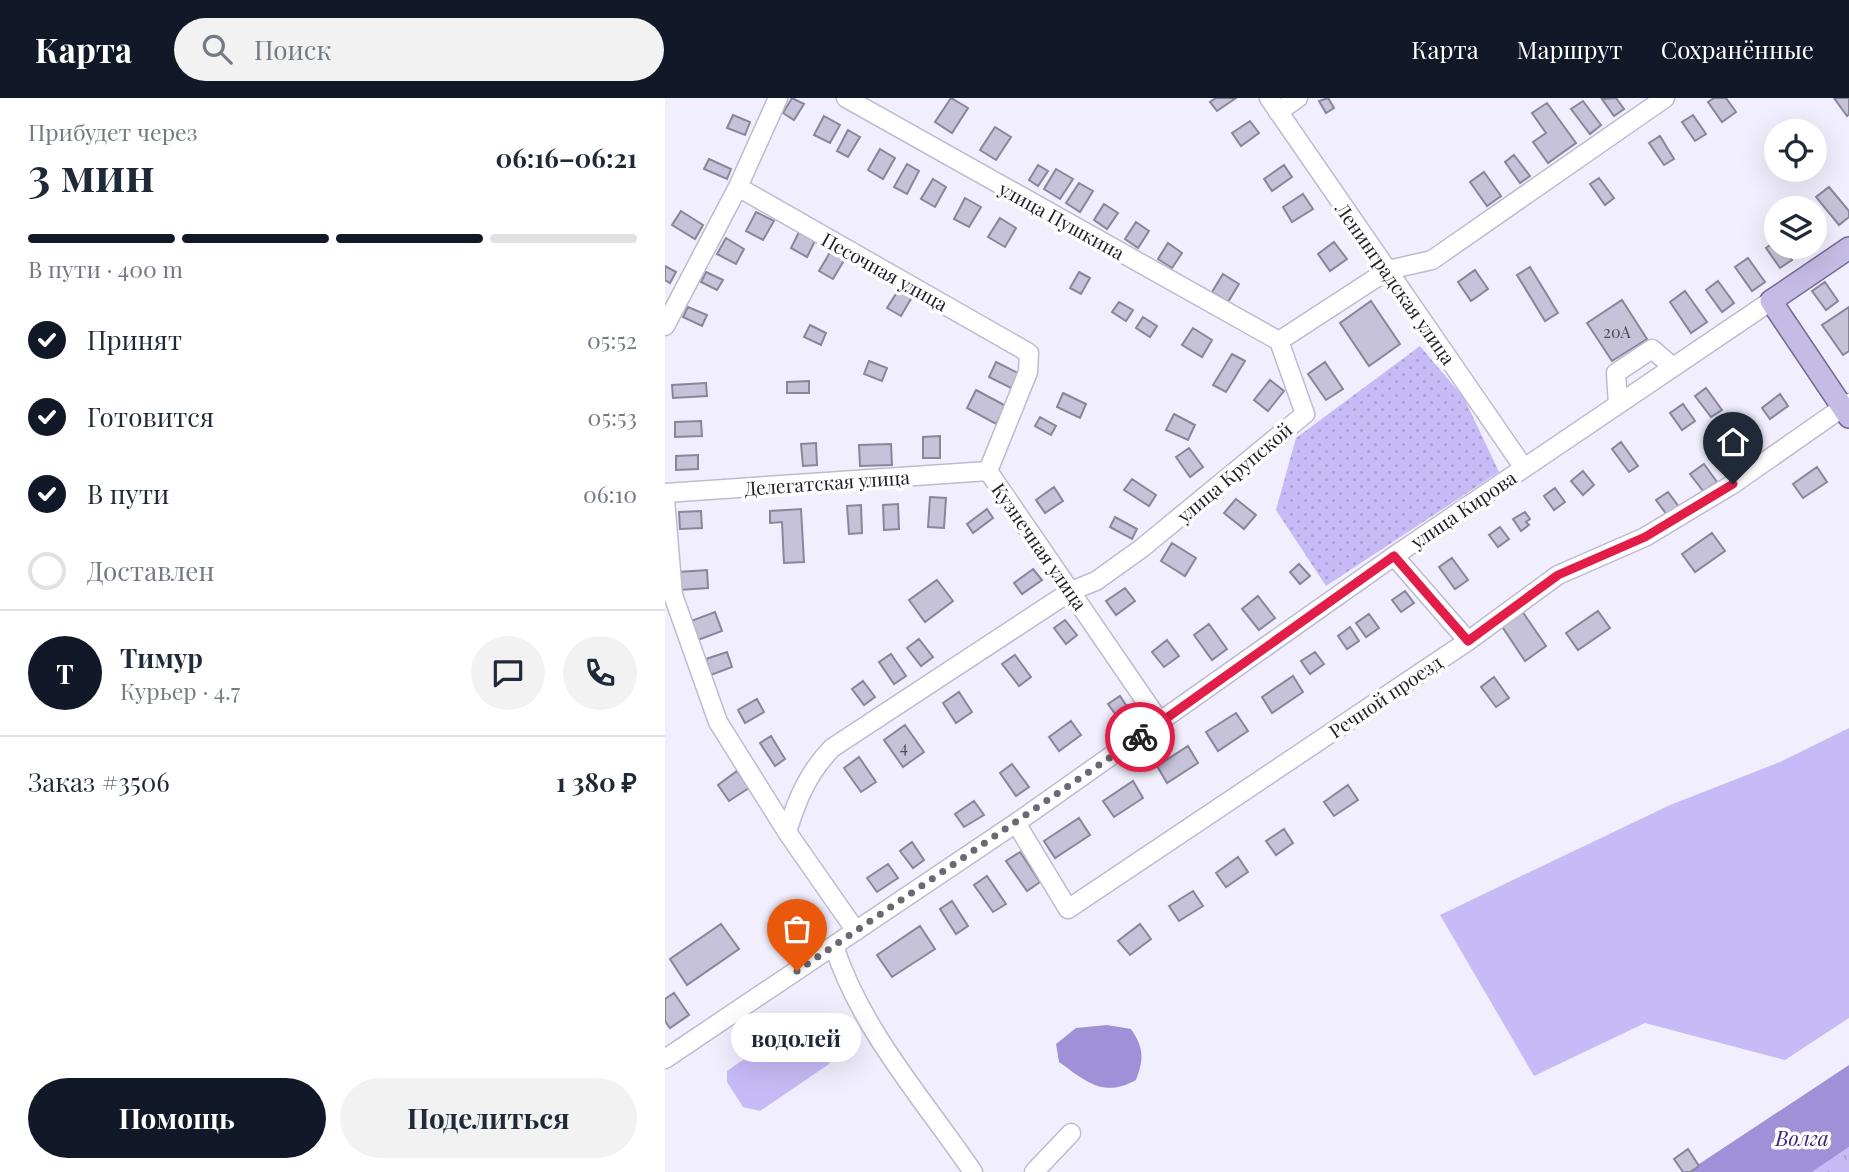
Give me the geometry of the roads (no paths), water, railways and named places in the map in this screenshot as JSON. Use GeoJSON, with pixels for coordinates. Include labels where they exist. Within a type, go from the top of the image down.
{"type":"FeatureCollection","features":[{"type":"Feature","properties":{"kind":"main road","name":"улица Кирова"},"geometry":{"type":"LineString","coordinates":[[1771,301],[1849,248]]}},
{"type":"Feature","properties":{"kind":"main road"},"geometry":{"type":"LineString","coordinates":[[1771,301],[1847,409]]}},
{"type":"Feature","properties":{"kind":"street"},"geometry":{"type":"LineString","coordinates":[[665,326],[738,187],[778,98]]}},
{"type":"Feature","properties":{"kind":"street","name":"улица Пушкина"},"geometry":{"type":"LineString","coordinates":[[846,98],[1279,341]]}},
{"type":"Feature","properties":{"kind":"street"},"geometry":{"type":"LineString","coordinates":[[1274,105],[1298,98]]}},
{"type":"Feature","properties":{"kind":"street"},"geometry":{"type":"LineString","coordinates":[[1279,341],[1388,270],[1431,260],[1665,98]]}},
{"type":"Feature","properties":{"kind":"street","name":"Ленинградская улица"},"geometry":{"type":"LineString","coordinates":[[1274,105],[1524,468]]}},
{"type":"Feature","properties":{"kind":"street","name":"Песочная улица"},"geometry":{"type":"LineString","coordinates":[[738,187],[1025,349],[1030,357]]}},
{"type":"Feature","properties":{"kind":"street","name":"улица Кирова"},"geometry":{"type":"LineString","coordinates":[[665,1059],[1016,823],[1394,556],[1771,301]]}},
{"type":"Feature","properties":{"kind":"street","name":"улица Крупской"},"geometry":{"type":"LineString","coordinates":[[787,832],[799,793],[816,764],[832,748],[1071,591],[1096,581],[1142,548],[1305,414],[1279,341]]}},
{"type":"Feature","properties":{"kind":"street"},"geometry":{"type":"LineString","coordinates":[[1618,404],[1616,373],[1652,349],[1673,367]]}},
{"type":"Feature","properties":{"kind":"street","name":"Кузнечная улица"},"geometry":{"type":"LineString","coordinates":[[1030,357],[1028,372],[988,471],[1160,722]]}},
{"type":"Feature","properties":{"kind":"street","name":"Речной проезд"},"geometry":{"type":"LineString","coordinates":[[1016,823],[1068,909],[1468,641],[1558,575],[1645,537],[1733,484],[1847,409]]}},
{"type":"Feature","properties":{"kind":"street","name":"Делегатская улица"},"geometry":{"type":"LineString","coordinates":[[665,493],[988,471]]}},
{"type":"Feature","properties":{"kind":"street"},"geometry":{"type":"LineString","coordinates":[[665,499],[673,595],[718,722],[787,832],[856,931]]}},
{"type":"Feature","properties":{"kind":"street"},"geometry":{"type":"LineString","coordinates":[[1394,556],[1468,641]]}},
{"type":"Feature","properties":{"kind":"street"},"geometry":{"type":"LineString","coordinates":[[834,946],[849,988],[874,1029],[973,1172]]}},
{"type":"Feature","properties":{"kind":"street"},"geometry":{"type":"LineString","coordinates":[[1034,1172],[1071,1133]]}},
{"type":"Feature","properties":{"kind":"water"},"geometry":{"type":"Polygon","coordinates":[[[1107,1025],[1131,1029],[1141,1054],[1136,1080],[1114,1088],[1087,1081],[1059,1062],[1056,1044],[1076,1028],[1107,1025]]]}},
{"type":"Feature","properties":{"kind":"water","name":"Волга"},"geometry":{"type":"Polygon","coordinates":[[[1849,1065],[1849,1147],[1812,1172],[1687,1172],[1849,1065]]]}},
{"type":"Feature","properties":{"kind":"place","name":"водолей"},"geometry":{"type":"Point","coordinates":[797,971]}}]}
